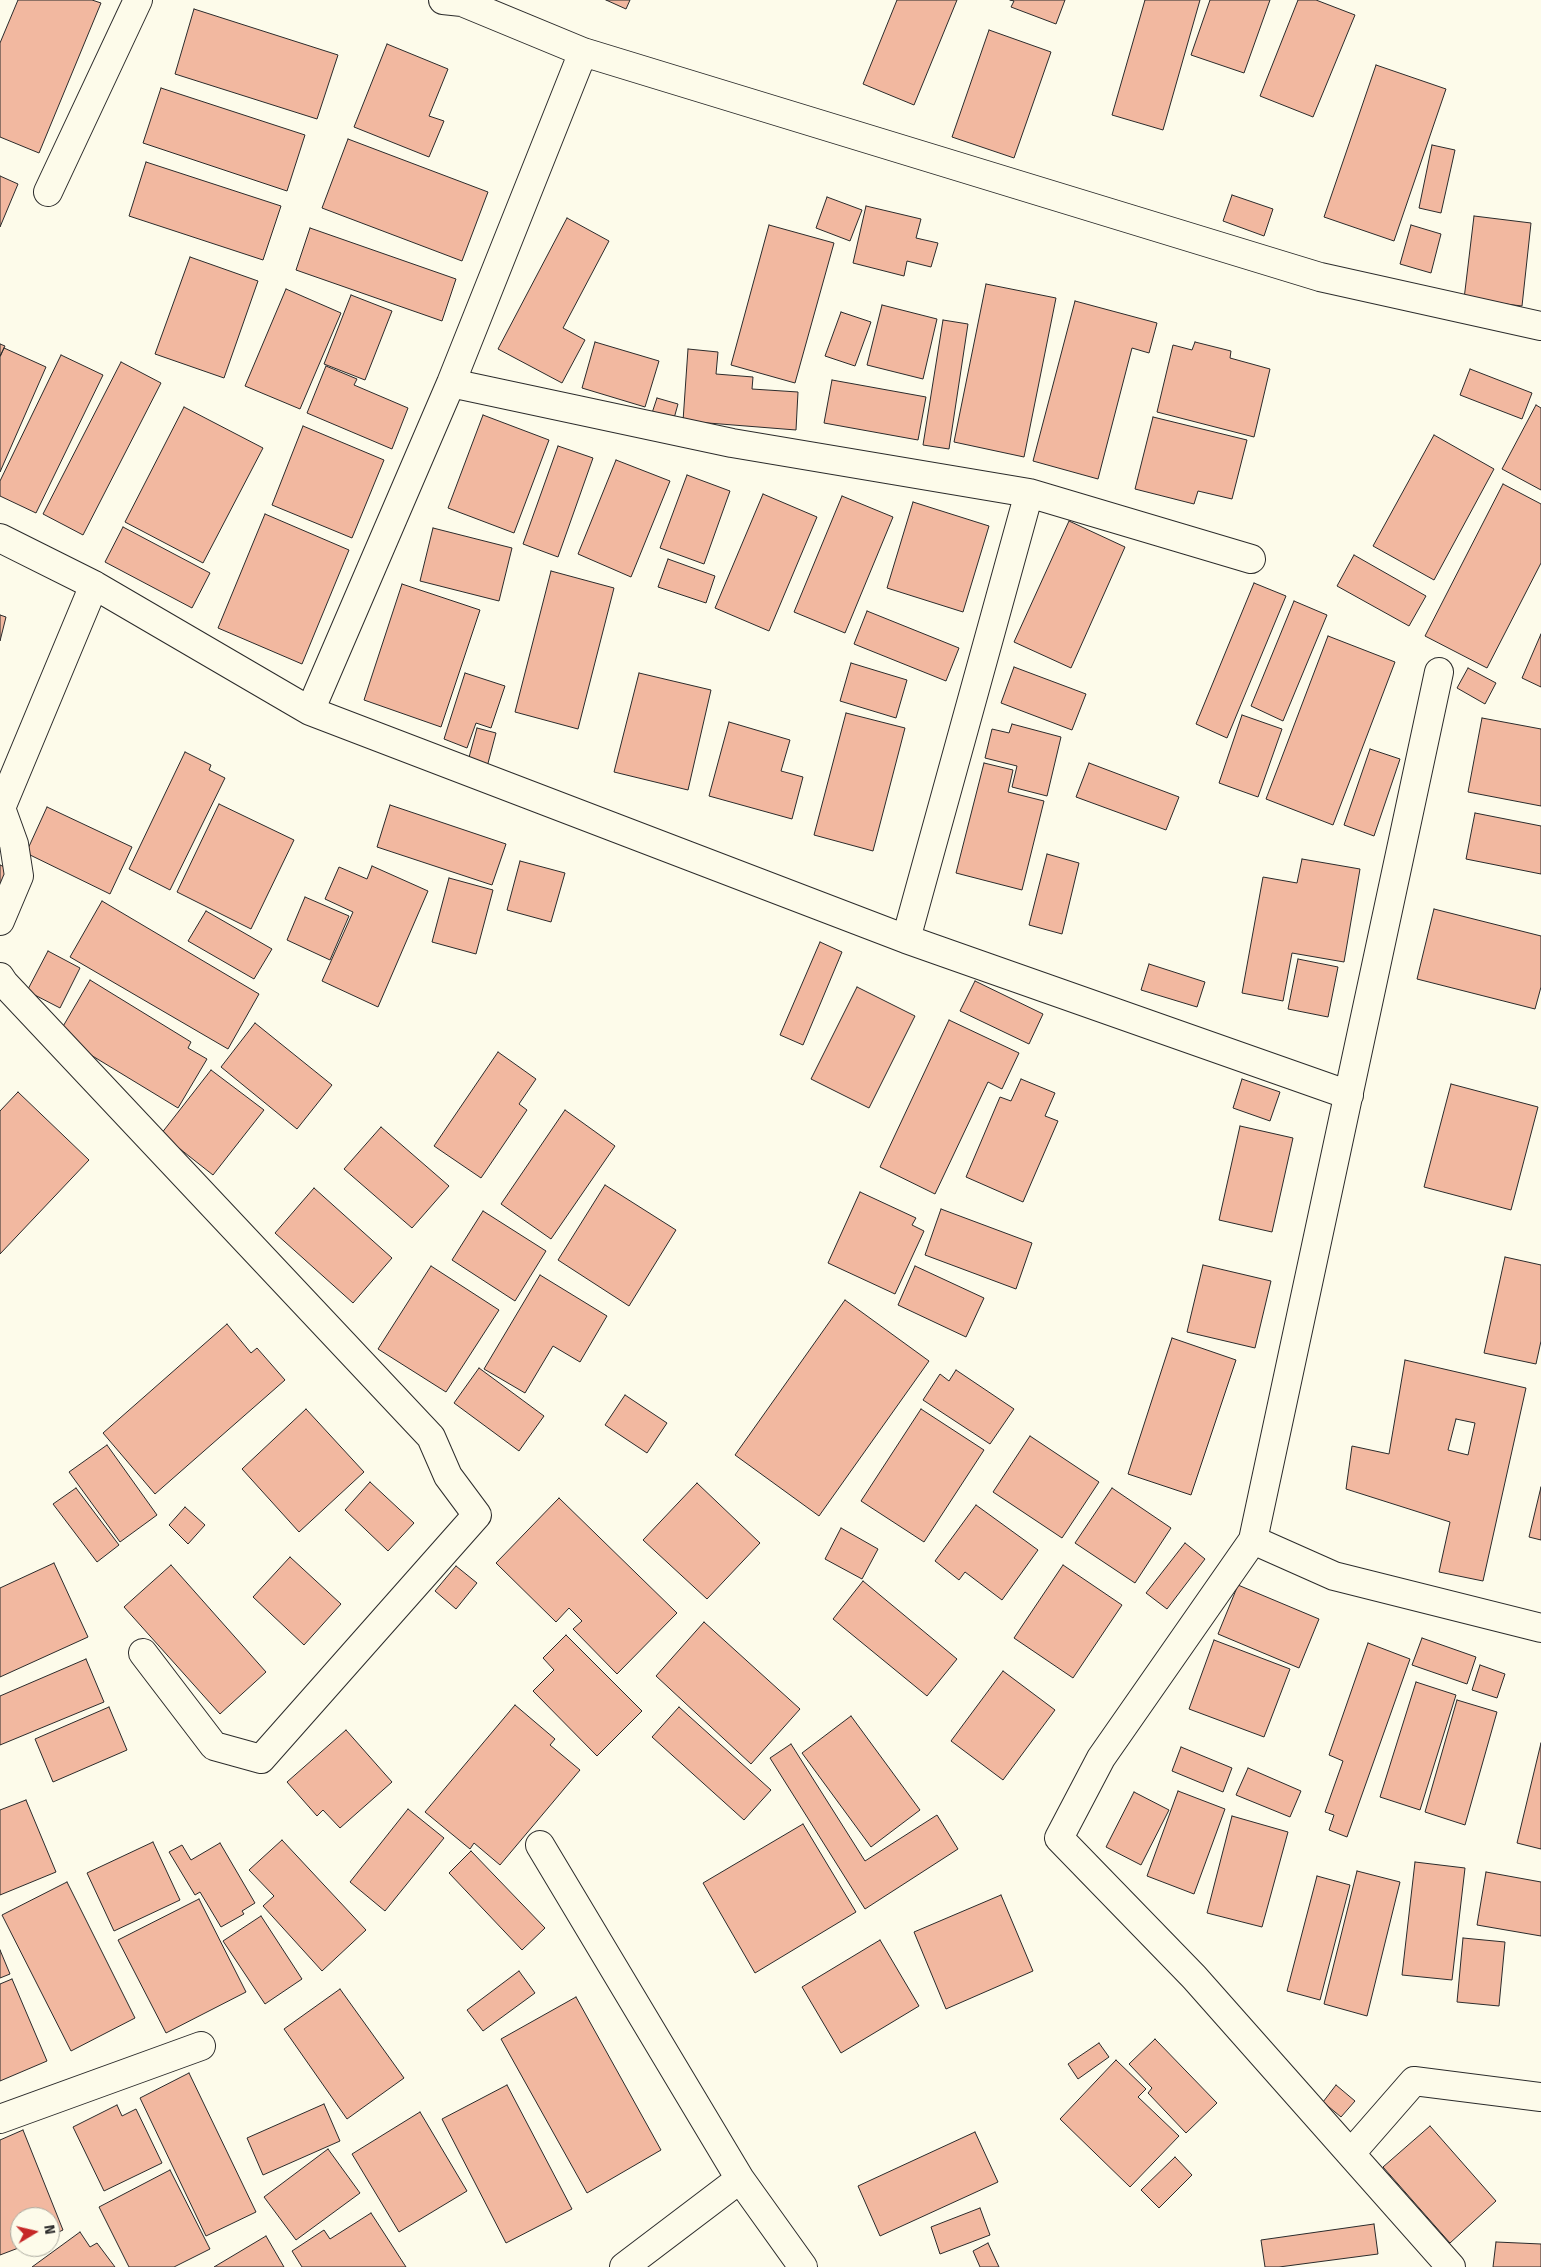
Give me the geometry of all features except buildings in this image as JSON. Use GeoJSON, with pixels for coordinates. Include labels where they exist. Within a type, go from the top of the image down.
{"type":"FeatureCollection","features":[{"type":"Feature","properties":{"kind":"street"},"geometry":{"type":"LineString","coordinates":[[48,192],[138,0]]}},
{"type":"Feature","properties":{"kind":"street"},"geometry":{"type":"LineString","coordinates":[[456,1],[583,52],[1320,277],[1541,326]]}},
{"type":"Feature","properties":{"kind":"street"},"geometry":{"type":"LineString","coordinates":[[310,711],[452,383],[583,52]]}},
{"type":"Feature","properties":{"kind":"street"},"geometry":{"type":"LineString","coordinates":[[452,383],[732,443],[1029,493],[1251,559]]}},
{"type":"Feature","properties":{"kind":"street"},"geometry":{"type":"LineString","coordinates":[[906,938],[1029,493]]}},
{"type":"Feature","properties":{"kind":"street"},"geometry":{"type":"LineString","coordinates":[[0,538],[94,585],[310,711],[906,938],[1349,1095]]}},
{"type":"Feature","properties":{"kind":"street"},"geometry":{"type":"LineString","coordinates":[[0,921],[19,876],[14,844],[1,808],[94,585]]}},
{"type":"Feature","properties":{"kind":"street"},"geometry":{"type":"LineString","coordinates":[[1439,672],[1253,1540],[1102,1758],[1059,1838],[1194,1977],[1352,2152],[1451,2267]]}},
{"type":"Feature","properties":{"kind":"street"},"geometry":{"type":"LineString","coordinates":[[0,976],[4,983],[431,1437],[448,1476],[477,1515],[261,1759],[214,1746],[143,1653]]}},
{"type":"Feature","properties":{"kind":"street"},"geometry":{"type":"LineString","coordinates":[[1253,1540],[1334,1576],[1541,1628]]}},
{"type":"Feature","properties":{"kind":"street"},"geometry":{"type":"LineString","coordinates":[[540,1845],[740,2179],[802,2267]]}},
{"type":"Feature","properties":{"kind":"street"},"geometry":{"type":"LineString","coordinates":[[0,2118],[201,2046]]}},
{"type":"Feature","properties":{"kind":"street"},"geometry":{"type":"LineString","coordinates":[[1352,2152],[1414,2081],[1541,2097]]}},
{"type":"Feature","properties":{"kind":"street"},"geometry":{"type":"LineString","coordinates":[[624,2267],[740,2179]]}}]}
